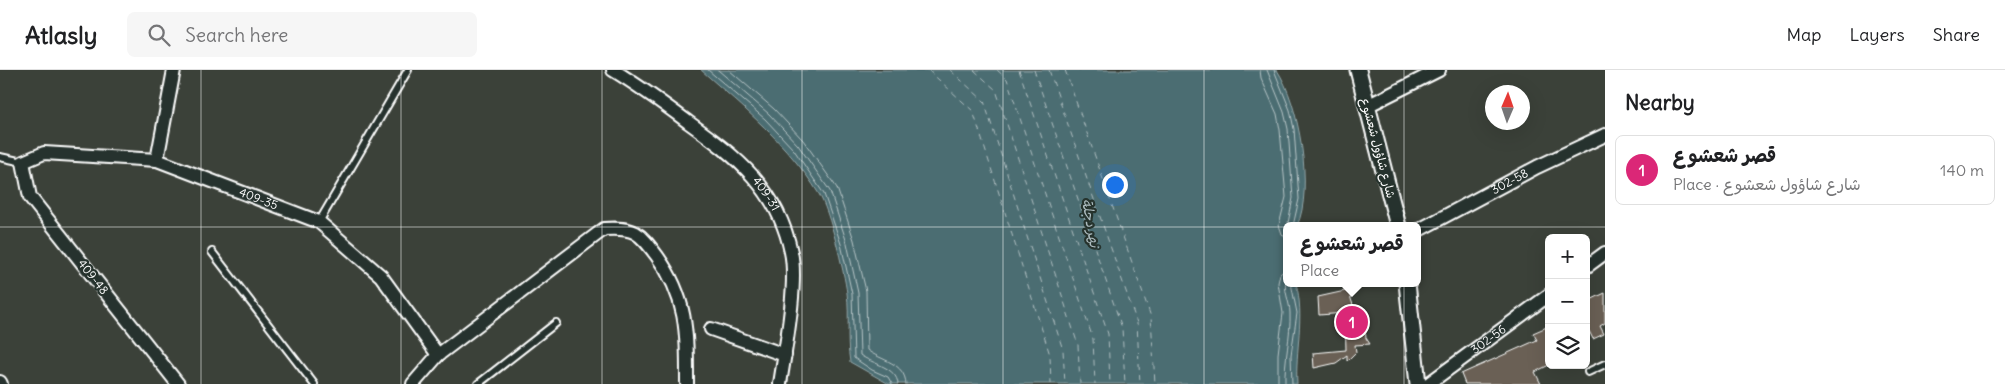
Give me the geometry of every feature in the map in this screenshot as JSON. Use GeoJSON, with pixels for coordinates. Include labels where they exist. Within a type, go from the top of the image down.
{"type":"FeatureCollection","features":[{"type":"Feature","properties":{"kind":"street"},"geometry":{"type":"LineString","coordinates":[[157,160],[174,70]]}},
{"type":"Feature","properties":{"kind":"street","name":"409-31"},"geometry":{"type":"LineString","coordinates":[[613,70],[645,90],[734,154],[767,193],[782,224],[792,253],[792,287],[780,384]]}},
{"type":"Feature","properties":{"kind":"street","name":"شارع شاؤول شعشوع"},"geometry":{"type":"LineString","coordinates":[[1358,70],[1397,222]]}},
{"type":"Feature","properties":{"kind":"street"},"geometry":{"type":"LineString","coordinates":[[1367,106],[1439,70]]}},
{"type":"Feature","properties":{"kind":"street","name":"302-58"},"geometry":{"type":"LineString","coordinates":[[1421,229],[1537,167],[1605,135]]}},
{"type":"Feature","properties":{"kind":"street","name":"409-35"},"geometry":{"type":"LineString","coordinates":[[23,162],[44,153],[157,160],[319,222],[380,276],[438,355]]}},
{"type":"Feature","properties":{"kind":"street","name":"409-48"},"geometry":{"type":"LineString","coordinates":[[23,162],[30,197],[178,384]]}},
{"type":"Feature","properties":{"kind":"street"},"geometry":{"type":"LineString","coordinates":[[413,384],[438,355],[604,229],[622,228],[641,235],[667,270],[677,289],[686,329],[687,384]]}},
{"type":"Feature","properties":{"kind":"street"},"geometry":{"type":"LineString","coordinates":[[1590,264],[1605,253]]}},
{"type":"Feature","properties":{"kind":"street"},"geometry":{"type":"LineString","coordinates":[[1407,287],[1418,384]]}},
{"type":"Feature","properties":{"kind":"street","name":"302-56"},"geometry":{"type":"LineString","coordinates":[[1428,384],[1545,298]]}},
{"type":"Feature","properties":{"kind":"street"},"geometry":{"type":"LineString","coordinates":[[711,329],[785,355]]}},
{"type":"Feature","properties":{"kind":"lane"},"geometry":{"type":"LineString","coordinates":[[319,222],[408,70]]}},
{"type":"Feature","properties":{"kind":"lane"},"geometry":{"type":"LineString","coordinates":[[0,158],[23,162]]}},
{"type":"Feature","properties":{"kind":"lane"},"geometry":{"type":"LineString","coordinates":[[212,252],[314,384]]}},
{"type":"Feature","properties":{"kind":"lane"},"geometry":{"type":"LineString","coordinates":[[478,384],[556,323]]}},
{"type":"Feature","properties":{"kind":"lane"},"geometry":{"type":"LineString","coordinates":[[1588,372],[1605,364]]}},
{"type":"Feature","properties":{"kind":"water","name":"نهر دجلة"},"geometry":{"type":"Polygon","coordinates":[[[701,70],[1277,70],[1292,103],[1302,146],[1304,169],[1302,210],[1298,222],[1283,222],[1283,287],[1297,287],[1299,296],[1300,321],[1297,384],[889,384],[850,362],[848,302],[845,283],[832,227],[819,194],[794,159],[749,113],[701,70]]]}},
{"type":"Feature","properties":{"kind":"building"},"geometry":{"type":"Polygon","coordinates":[[[1347,287],[1361,329],[1365,329],[1366,338],[1370,344],[1355,345],[1356,352],[1347,361],[1347,355],[1336,363],[1314,368],[1313,353],[1346,350],[1345,313],[1319,315],[1318,297],[1345,291],[1347,287]]]}},
{"type":"Feature","properties":{"kind":"building"},"geometry":{"type":"Polygon","coordinates":[[[1605,293],[1605,323],[1600,326],[1604,334],[1593,339],[1590,333],[1590,300],[1605,293]]]}},
{"type":"Feature","properties":{"kind":"building"},"geometry":{"type":"Polygon","coordinates":[[[1545,328],[1545,367],[1535,372],[1541,384],[1465,384],[1461,374],[1537,340],[1533,333],[1545,328]]]}},
{"type":"Feature","properties":{"kind":"ferry route"},"geometry":{"type":"LineString","coordinates":[[928,70],[973,111],[1050,355],[1051,384]]}},
{"type":"Feature","properties":{"kind":"ferry route"},"geometry":{"type":"LineString","coordinates":[[950,70],[984,101],[1063,350],[1065,384]]}},
{"type":"Feature","properties":{"kind":"ferry route"},"geometry":{"type":"LineString","coordinates":[[974,70],[996,90],[1078,345],[1080,384]]}},
{"type":"Feature","properties":{"kind":"ferry route"},"geometry":{"type":"LineString","coordinates":[[997,70],[1007,79],[1093,339],[1095,384]]}},
{"type":"Feature","properties":{"kind":"ferry route"},"geometry":{"type":"LineString","coordinates":[[1019,70],[1108,334],[1110,384]]}},
{"type":"Feature","properties":{"kind":"ferry route"},"geometry":{"type":"LineString","coordinates":[[1034,70],[1122,328],[1125,384]]}},
{"type":"Feature","properties":{"kind":"ferry route"},"geometry":{"type":"LineString","coordinates":[[1049,70],[1137,323],[1140,384]]}},
{"type":"Feature","properties":{"kind":"ferry route"},"geometry":{"type":"LineString","coordinates":[[1065,70],[1151,317],[1155,384]]}},
{"type":"Feature","properties":{"kind":"place","name":"قصر شعشوع"},"geometry":{"type":"Point","coordinates":[1352,322]}}]}
